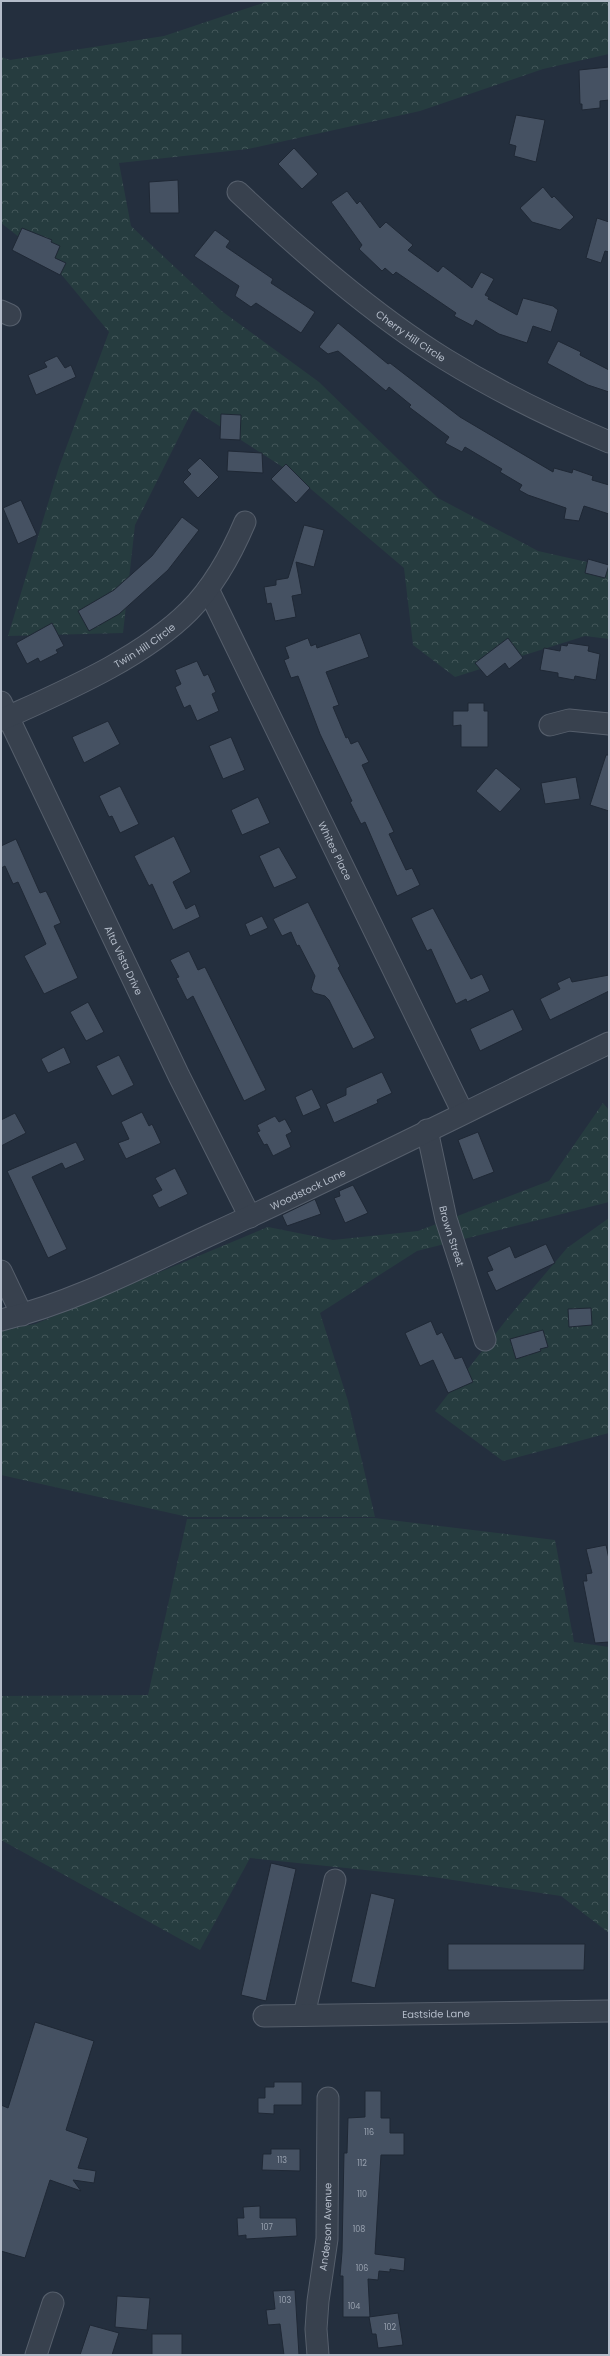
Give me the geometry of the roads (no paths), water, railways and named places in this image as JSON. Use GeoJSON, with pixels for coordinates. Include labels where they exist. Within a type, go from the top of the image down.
{"type":"FeatureCollection","features":[{"type":"Feature","properties":{"kind":"street","name":"Cherry Hill Circle"},"geometry":{"type":"LineString","coordinates":[[238,192],[328,272],[444,358],[517,400],[609,442]]}},
{"type":"Feature","properties":{"kind":"street","name":"Twin Hill Circle"},"geometry":{"type":"LineString","coordinates":[[3,713],[141,649],[166,631],[189,611],[208,589],[235,545],[245,522]]}},
{"type":"Feature","properties":{"kind":"street","name":"Whites Place"},"geometry":{"type":"LineString","coordinates":[[208,589],[463,1113]]}},
{"type":"Feature","properties":{"kind":"street","name":"Alta Vista Drive"},"geometry":{"type":"LineString","coordinates":[[3,713],[179,1076],[250,1217]]}},
{"type":"Feature","properties":{"kind":"street"},"geometry":{"type":"LineString","coordinates":[[550,725],[569,720],[609,724]]}},
{"type":"Feature","properties":{"kind":"street","name":"Woodstock Lane"},"geometry":{"type":"LineString","coordinates":[[1,1320],[59,1304],[250,1217],[609,1043]]}},
{"type":"Feature","properties":{"kind":"street","name":"Brown Street"},"geometry":{"type":"LineString","coordinates":[[427,1130],[446,1219],[485,1340]]}},
{"type":"Feature","properties":{"kind":"street"},"geometry":{"type":"LineString","coordinates":[[1,1271],[22,1315]]}},
{"type":"Feature","properties":{"kind":"street"},"geometry":{"type":"LineString","coordinates":[[304,2015],[335,1880]]}},
{"type":"Feature","properties":{"kind":"street","name":"Eastside Lane"},"geometry":{"type":"LineString","coordinates":[[264,2016],[609,2011]]}},
{"type":"Feature","properties":{"kind":"street","name":"Anderson Avenue"},"geometry":{"type":"LineString","coordinates":[[318,2355],[316,2329],[318,2301],[327,2239],[328,2098]]}},
{"type":"Feature","properties":{"kind":"street"},"geometry":{"type":"LineString","coordinates":[[36,2355],[53,2304]]}}]}
